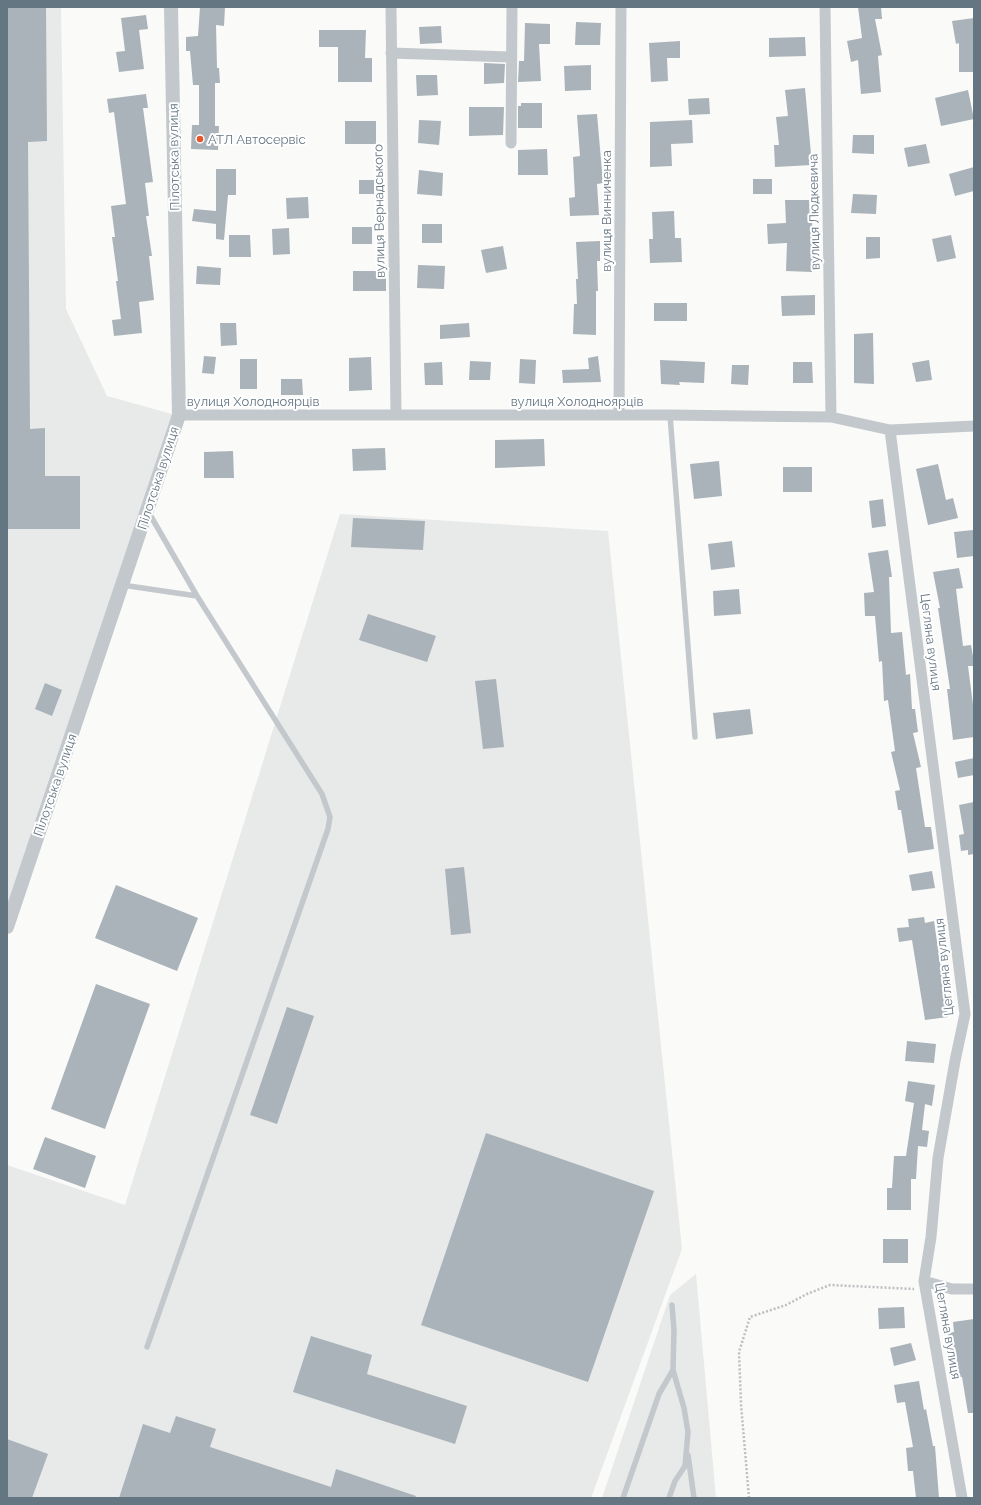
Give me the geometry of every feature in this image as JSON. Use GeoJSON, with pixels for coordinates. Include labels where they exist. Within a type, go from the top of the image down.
{"type":"FeatureCollection","features":[{"type":"Feature","properties":{"kind":"street","name":"Пілотська вулиця"},"geometry":{"type":"LineString","coordinates":[[7,927],[179,415],[171,7]]}},
{"type":"Feature","properties":{"kind":"street","name":"вулиця Вернадського"},"geometry":{"type":"LineString","coordinates":[[392,7],[391,52],[396,415]]}},
{"type":"Feature","properties":{"kind":"street"},"geometry":{"type":"LineString","coordinates":[[511,143],[512,7]]}},
{"type":"Feature","properties":{"kind":"street","name":"вулиця Винниченка"},"geometry":{"type":"LineString","coordinates":[[619,415],[621,7]]}},
{"type":"Feature","properties":{"kind":"street","name":"вулиця Людкевича"},"geometry":{"type":"LineString","coordinates":[[825,7],[831,416]]}},
{"type":"Feature","properties":{"kind":"street"},"geometry":{"type":"LineString","coordinates":[[391,52],[511,57]]}},
{"type":"Feature","properties":{"kind":"street","name":"вулиця Холодноярців"},"geometry":{"type":"LineString","coordinates":[[179,415],[831,416],[890,430],[974,426]]}},
{"type":"Feature","properties":{"kind":"street","name":"Цегляна вулиця"},"geometry":{"type":"LineString","coordinates":[[890,430],[965,1014],[938,1158],[931,1237],[924,1281],[962,1498]]}},
{"type":"Feature","properties":{"kind":"street"},"geometry":{"type":"LineString","coordinates":[[924,1281],[952,1289],[974,1289]]}},
{"type":"Feature","properties":{"kind":"lane"},"geometry":{"type":"LineString","coordinates":[[670,415],[696,737]]}},
{"type":"Feature","properties":{"kind":"lane"},"geometry":{"type":"LineString","coordinates":[[147,510],[197,596],[322,794],[330,817],[328,829],[147,1347]]}},
{"type":"Feature","properties":{"kind":"lane"},"geometry":{"type":"LineString","coordinates":[[122,585],[197,596]]}},
{"type":"Feature","properties":{"kind":"lane"},"geometry":{"type":"LineString","coordinates":[[669,1498],[675,1481],[685,1466],[688,1432],[684,1408],[673,1370],[674,1330],[672,1305]]}},
{"type":"Feature","properties":{"kind":"lane"},"geometry":{"type":"LineString","coordinates":[[623,1498],[660,1394],[673,1370]]}},
{"type":"Feature","properties":{"kind":"lane"},"geometry":{"type":"LineString","coordinates":[[687,1446],[694,1498]]}},
{"type":"Feature","properties":{"kind":"path"},"geometry":{"type":"LineString","coordinates":[[750,1498],[741,1404],[739,1352],[750,1317],[786,1305],[806,1294],[830,1285],[915,1290],[924,1281]]}},
{"type":"Feature","properties":{"kind":"shaded area"},"geometry":{"type":"Polygon","coordinates":[[[7,7],[61,7],[66,309],[107,396],[172,414],[7,908],[7,7]]]}},
{"type":"Feature","properties":{"kind":"shaded area"},"geometry":{"type":"Polygon","coordinates":[[[340,514],[608,531],[682,1249],[591,1498],[7,1498],[7,1165],[125,1205],[340,514]]]}},
{"type":"Feature","properties":{"kind":"shaded area"},"geometry":{"type":"Polygon","coordinates":[[[696,1274],[716,1498],[602,1498],[670,1295],[696,1274]]]}},
{"type":"Feature","properties":{"kind":"building"},"geometry":{"type":"Polygon","coordinates":[[[7,7],[46,7],[47,141],[28,142],[30,429],[45,428],[45,476],[80,476],[80,529],[7,529],[7,7]]]}},
{"type":"Feature","properties":{"kind":"building"},"geometry":{"type":"Polygon","coordinates":[[[200,7],[225,7],[224,26],[216,25],[217,68],[219,68],[220,83],[215,83],[215,126],[219,126],[218,150],[191,149],[192,125],[199,125],[199,85],[193,85],[190,51],[186,51],[186,37],[198,36],[200,7]]]}},
{"type":"Feature","properties":{"kind":"building"},"geometry":{"type":"Polygon","coordinates":[[[858,7],[881,7],[882,19],[875,19],[882,55],[878,56],[881,92],[861,94],[858,60],[851,62],[847,41],[862,38],[858,7]]]}},
{"type":"Feature","properties":{"kind":"building"},"geometry":{"type":"Polygon","coordinates":[[[146,15],[148,29],[139,30],[144,69],[119,72],[116,52],[125,51],[121,18],[146,15]]]}},
{"type":"Feature","properties":{"kind":"building"},"geometry":{"type":"Polygon","coordinates":[[[974,18],[974,72],[959,72],[959,43],[956,44],[952,21],[974,18]]]}},
{"type":"Feature","properties":{"kind":"building"},"geometry":{"type":"Polygon","coordinates":[[[576,22],[601,23],[600,45],[575,45],[576,22]]]}},
{"type":"Feature","properties":{"kind":"building"},"geometry":{"type":"Polygon","coordinates":[[[525,23],[550,24],[550,44],[539,44],[541,81],[518,82],[519,61],[524,61],[525,23]]]}},
{"type":"Feature","properties":{"kind":"building"},"geometry":{"type":"Polygon","coordinates":[[[441,26],[442,43],[420,44],[419,27],[441,26]]]}},
{"type":"Feature","properties":{"kind":"building"},"geometry":{"type":"Polygon","coordinates":[[[319,30],[366,30],[365,58],[372,58],[372,82],[338,82],[338,47],[319,47],[319,30]]]}},
{"type":"Feature","properties":{"kind":"building"},"geometry":{"type":"Polygon","coordinates":[[[805,37],[806,56],[769,57],[769,38],[805,37]]]}},
{"type":"Feature","properties":{"kind":"building"},"geometry":{"type":"Polygon","coordinates":[[[680,41],[680,58],[667,58],[668,81],[651,82],[649,43],[680,41]]]}},
{"type":"Feature","properties":{"kind":"building"},"geometry":{"type":"Polygon","coordinates":[[[484,63],[505,64],[504,83],[484,84],[484,63]]]}},
{"type":"Feature","properties":{"kind":"building"},"geometry":{"type":"Polygon","coordinates":[[[591,65],[591,90],[565,91],[564,66],[591,65]]]}},
{"type":"Feature","properties":{"kind":"building"},"geometry":{"type":"Polygon","coordinates":[[[416,75],[437,75],[438,95],[417,96],[416,75]]]}},
{"type":"Feature","properties":{"kind":"building"},"geometry":{"type":"Polygon","coordinates":[[[805,88],[812,165],[775,167],[774,145],[779,145],[776,117],[788,116],[785,90],[805,88]]]}},
{"type":"Feature","properties":{"kind":"building"},"geometry":{"type":"Polygon","coordinates":[[[968,90],[974,119],[941,126],[935,98],[968,90]]]}},
{"type":"Feature","properties":{"kind":"building"},"geometry":{"type":"Polygon","coordinates":[[[146,94],[148,108],[143,108],[153,182],[145,183],[149,216],[146,216],[152,256],[149,256],[154,300],[139,302],[142,333],[114,336],[112,320],[121,319],[112,237],[115,237],[111,206],[126,204],[114,112],[109,113],[107,99],[146,94]]]}},
{"type":"Feature","properties":{"kind":"building"},"geometry":{"type":"Polygon","coordinates":[[[709,98],[710,114],[689,115],[688,99],[709,98]]]}},
{"type":"Feature","properties":{"kind":"building"},"geometry":{"type":"Polygon","coordinates":[[[521,103],[542,103],[542,128],[518,128],[518,106],[521,106],[521,103]]]}},
{"type":"Feature","properties":{"kind":"building"},"geometry":{"type":"Polygon","coordinates":[[[469,107],[504,107],[503,135],[469,136],[469,107]]]}},
{"type":"Feature","properties":{"kind":"building"},"geometry":{"type":"Polygon","coordinates":[[[597,114],[603,183],[597,184],[599,215],[570,216],[569,198],[575,197],[573,157],[580,156],[577,115],[597,114]]]}},
{"type":"Feature","properties":{"kind":"building"},"geometry":{"type":"Polygon","coordinates":[[[419,120],[441,121],[439,145],[418,143],[419,120]]]}},
{"type":"Feature","properties":{"kind":"building"},"geometry":{"type":"Polygon","coordinates":[[[692,120],[693,143],[671,144],[672,166],[650,167],[650,122],[692,120]]]}},
{"type":"Feature","properties":{"kind":"building"},"geometry":{"type":"Polygon","coordinates":[[[345,121],[376,121],[376,144],[345,144],[345,121]]]}},
{"type":"Feature","properties":{"kind":"building"},"geometry":{"type":"Polygon","coordinates":[[[853,135],[874,135],[874,154],[852,153],[853,135]]]}},
{"type":"Feature","properties":{"kind":"building"},"geometry":{"type":"Polygon","coordinates":[[[926,144],[930,163],[908,167],[904,148],[926,144]]]}},
{"type":"Feature","properties":{"kind":"building"},"geometry":{"type":"Polygon","coordinates":[[[547,149],[548,175],[518,175],[518,150],[547,149]]]}},
{"type":"Feature","properties":{"kind":"building"},"geometry":{"type":"Polygon","coordinates":[[[974,167],[974,191],[955,196],[949,174],[974,167]]]}},
{"type":"Feature","properties":{"kind":"building"},"geometry":{"type":"Polygon","coordinates":[[[216,169],[236,169],[236,195],[228,195],[224,240],[216,239],[216,224],[192,221],[194,209],[216,211],[216,169]]]}},
{"type":"Feature","properties":{"kind":"building"},"geometry":{"type":"Polygon","coordinates":[[[419,170],[443,173],[442,196],[417,194],[419,170]]]}},
{"type":"Feature","properties":{"kind":"building"},"geometry":{"type":"Polygon","coordinates":[[[753,179],[772,179],[772,194],[753,194],[753,179]]]}},
{"type":"Feature","properties":{"kind":"building"},"geometry":{"type":"Polygon","coordinates":[[[359,180],[374,180],[374,194],[359,194],[359,180]]]}},
{"type":"Feature","properties":{"kind":"building"},"geometry":{"type":"Polygon","coordinates":[[[853,194],[877,195],[876,214],[851,213],[853,194]]]}},
{"type":"Feature","properties":{"kind":"building"},"geometry":{"type":"Polygon","coordinates":[[[308,197],[309,218],[287,219],[286,198],[308,197]]]}},
{"type":"Feature","properties":{"kind":"building"},"geometry":{"type":"Polygon","coordinates":[[[785,200],[809,200],[813,242],[812,272],[786,271],[787,243],[768,244],[767,224],[786,223],[785,200]]]}},
{"type":"Feature","properties":{"kind":"building"},"geometry":{"type":"Polygon","coordinates":[[[674,211],[675,238],[681,238],[682,262],[650,263],[649,239],[653,239],[652,212],[674,211]]]}},
{"type":"Feature","properties":{"kind":"building"},"geometry":{"type":"Polygon","coordinates":[[[422,224],[442,224],[442,243],[422,243],[422,224]]]}},
{"type":"Feature","properties":{"kind":"building"},"geometry":{"type":"Polygon","coordinates":[[[352,227],[372,227],[372,244],[352,244],[352,227]]]}},
{"type":"Feature","properties":{"kind":"building"},"geometry":{"type":"Polygon","coordinates":[[[289,228],[290,254],[273,255],[272,229],[289,228]]]}},
{"type":"Feature","properties":{"kind":"building"},"geometry":{"type":"Polygon","coordinates":[[[229,235],[250,235],[251,257],[229,257],[229,235]]]}},
{"type":"Feature","properties":{"kind":"building"},"geometry":{"type":"Polygon","coordinates":[[[951,235],[956,258],[937,262],[932,239],[951,235]]]}},
{"type":"Feature","properties":{"kind":"building"},"geometry":{"type":"Polygon","coordinates":[[[866,237],[880,237],[880,258],[866,259],[866,237]]]}},
{"type":"Feature","properties":{"kind":"building"},"geometry":{"type":"Polygon","coordinates":[[[600,241],[600,261],[597,261],[598,291],[596,291],[596,335],[573,334],[574,304],[577,304],[576,279],[578,279],[576,242],[600,241]]]}},
{"type":"Feature","properties":{"kind":"building"},"geometry":{"type":"Polygon","coordinates":[[[503,246],[507,269],[486,273],[481,250],[503,246]]]}},
{"type":"Feature","properties":{"kind":"building"},"geometry":{"type":"Polygon","coordinates":[[[418,265],[445,266],[444,289],[417,288],[418,265]]]}},
{"type":"Feature","properties":{"kind":"building"},"geometry":{"type":"Polygon","coordinates":[[[197,266],[221,268],[220,285],[196,284],[197,266]]]}},
{"type":"Feature","properties":{"kind":"building"},"geometry":{"type":"Polygon","coordinates":[[[353,271],[386,271],[386,291],[353,291],[353,271]]]}},
{"type":"Feature","properties":{"kind":"building"},"geometry":{"type":"Polygon","coordinates":[[[815,295],[815,315],[782,316],[781,296],[815,295]]]}},
{"type":"Feature","properties":{"kind":"building"},"geometry":{"type":"Polygon","coordinates":[[[654,303],[687,303],[687,321],[654,321],[654,303]]]}},
{"type":"Feature","properties":{"kind":"building"},"geometry":{"type":"Polygon","coordinates":[[[220,323],[236,323],[237,345],[221,346],[220,323]]]}},
{"type":"Feature","properties":{"kind":"building"},"geometry":{"type":"Polygon","coordinates":[[[469,323],[470,337],[440,339],[440,325],[469,323]]]}},
{"type":"Feature","properties":{"kind":"building"},"geometry":{"type":"Polygon","coordinates":[[[873,333],[874,384],[854,383],[854,334],[873,333]]]}},
{"type":"Feature","properties":{"kind":"building"},"geometry":{"type":"Polygon","coordinates":[[[204,356],[216,357],[214,374],[202,373],[204,356]]]}},
{"type":"Feature","properties":{"kind":"building"},"geometry":{"type":"Polygon","coordinates":[[[598,356],[601,382],[563,383],[562,370],[589,369],[588,358],[598,356]]]}},
{"type":"Feature","properties":{"kind":"building"},"geometry":{"type":"Polygon","coordinates":[[[371,357],[372,390],[349,391],[349,358],[371,357]]]}},
{"type":"Feature","properties":{"kind":"building"},"geometry":{"type":"Polygon","coordinates":[[[240,359],[257,359],[257,389],[240,389],[240,359]]]}},
{"type":"Feature","properties":{"kind":"building"},"geometry":{"type":"Polygon","coordinates":[[[520,359],[536,360],[535,384],[519,383],[520,359]]]}},
{"type":"Feature","properties":{"kind":"building"},"geometry":{"type":"Polygon","coordinates":[[[660,360],[705,362],[704,383],[679,382],[680,385],[661,384],[660,360]]]}},
{"type":"Feature","properties":{"kind":"building"},"geometry":{"type":"Polygon","coordinates":[[[929,360],[932,380],[916,382],[912,363],[929,360]]]}},
{"type":"Feature","properties":{"kind":"building"},"geometry":{"type":"Polygon","coordinates":[[[470,361],[491,362],[490,380],[469,380],[470,361]]]}},
{"type":"Feature","properties":{"kind":"building"},"geometry":{"type":"Polygon","coordinates":[[[442,362],[443,385],[425,385],[424,363],[442,362]]]}},
{"type":"Feature","properties":{"kind":"building"},"geometry":{"type":"Polygon","coordinates":[[[793,362],[812,362],[813,383],[793,383],[793,362]]]}},
{"type":"Feature","properties":{"kind":"building"},"geometry":{"type":"Polygon","coordinates":[[[732,365],[749,365],[748,385],[731,384],[732,365]]]}},
{"type":"Feature","properties":{"kind":"building"},"geometry":{"type":"Polygon","coordinates":[[[281,379],[302,379],[303,395],[281,395],[281,379]]]}},
{"type":"Feature","properties":{"kind":"building"},"geometry":{"type":"Polygon","coordinates":[[[544,439],[545,466],[495,468],[495,440],[544,439]]]}},
{"type":"Feature","properties":{"kind":"building"},"geometry":{"type":"Polygon","coordinates":[[[385,448],[386,470],[353,471],[352,449],[385,448]]]}},
{"type":"Feature","properties":{"kind":"building"},"geometry":{"type":"Polygon","coordinates":[[[233,451],[234,478],[204,478],[204,452],[233,451]]]}},
{"type":"Feature","properties":{"kind":"building"},"geometry":{"type":"Polygon","coordinates":[[[719,461],[722,496],[694,499],[690,464],[719,461]]]}},
{"type":"Feature","properties":{"kind":"building"},"geometry":{"type":"Polygon","coordinates":[[[938,464],[946,500],[953,498],[958,518],[928,525],[916,469],[938,464]]]}},
{"type":"Feature","properties":{"kind":"building"},"geometry":{"type":"Polygon","coordinates":[[[783,467],[812,467],[812,492],[783,492],[783,467]]]}},
{"type":"Feature","properties":{"kind":"building"},"geometry":{"type":"Polygon","coordinates":[[[883,499],[886,526],[872,528],[869,501],[883,499]]]}},
{"type":"Feature","properties":{"kind":"building"},"geometry":{"type":"Polygon","coordinates":[[[353,518],[425,521],[423,550],[351,547],[353,518]]]}},
{"type":"Feature","properties":{"kind":"building"},"geometry":{"type":"Polygon","coordinates":[[[973,530],[974,556],[957,558],[954,532],[973,530]]]}},
{"type":"Feature","properties":{"kind":"building"},"geometry":{"type":"Polygon","coordinates":[[[732,541],[735,567],[711,570],[708,544],[732,541]]]}},
{"type":"Feature","properties":{"kind":"building"},"geometry":{"type":"Polygon","coordinates":[[[888,550],[892,577],[889,577],[891,633],[902,632],[906,675],[910,674],[912,709],[915,709],[918,732],[913,733],[921,767],[916,768],[925,827],[931,827],[934,849],[908,853],[901,810],[898,810],[895,791],[900,790],[891,752],[895,751],[888,700],[884,701],[882,661],[879,662],[875,616],[865,616],[864,593],[874,592],[868,553],[888,550]]]}},
{"type":"Feature","properties":{"kind":"building"},"geometry":{"type":"Polygon","coordinates":[[[959,568],[963,588],[956,589],[963,646],[971,645],[974,662],[974,666],[968,666],[974,712],[974,737],[953,740],[947,689],[950,689],[938,608],[940,608],[933,572],[959,568]]]}},
{"type":"Feature","properties":{"kind":"building"},"geometry":{"type":"Polygon","coordinates":[[[739,589],[741,614],[714,616],[713,591],[739,589]]]}},
{"type":"Feature","properties":{"kind":"building"},"geometry":{"type":"Polygon","coordinates":[[[368,614],[436,636],[427,662],[359,640],[368,614]]]}},
{"type":"Feature","properties":{"kind":"building"},"geometry":{"type":"Polygon","coordinates":[[[496,679],[504,747],[483,749],[475,681],[496,679]]]}},
{"type":"Feature","properties":{"kind":"building"},"geometry":{"type":"Polygon","coordinates":[[[45,683],[62,690],[52,716],[35,709],[45,683]]]}},
{"type":"Feature","properties":{"kind":"building"},"geometry":{"type":"Polygon","coordinates":[[[750,709],[753,734],[716,739],[713,713],[750,709]]]}},
{"type":"Feature","properties":{"kind":"building"},"geometry":{"type":"Polygon","coordinates":[[[974,758],[974,775],[958,778],[955,762],[974,758]]]}},
{"type":"Feature","properties":{"kind":"building"},"geometry":{"type":"Polygon","coordinates":[[[974,802],[974,854],[968,855],[968,850],[961,851],[959,835],[964,834],[959,805],[974,802]]]}},
{"type":"Feature","properties":{"kind":"building"},"geometry":{"type":"Polygon","coordinates":[[[464,867],[471,933],[451,935],[445,869],[464,867]]]}},
{"type":"Feature","properties":{"kind":"building"},"geometry":{"type":"Polygon","coordinates":[[[932,871],[935,888],[912,891],[909,875],[932,871]]]}},
{"type":"Feature","properties":{"kind":"building"},"geometry":{"type":"Polygon","coordinates":[[[116,885],[198,918],[177,971],[95,938],[116,885]]]}},
{"type":"Feature","properties":{"kind":"building"},"geometry":{"type":"Polygon","coordinates":[[[924,917],[925,923],[934,921],[948,1017],[925,1020],[912,940],[899,942],[897,928],[909,927],[908,919],[924,917]]]}},
{"type":"Feature","properties":{"kind":"building"},"geometry":{"type":"Polygon","coordinates":[[[96,984],[150,1004],[105,1129],[51,1109],[96,984]]]}},
{"type":"Feature","properties":{"kind":"building"},"geometry":{"type":"Polygon","coordinates":[[[287,1007],[314,1016],[277,1124],[250,1115],[287,1007]]]}},
{"type":"Feature","properties":{"kind":"building"},"geometry":{"type":"Polygon","coordinates":[[[907,1041],[936,1044],[934,1063],[905,1061],[907,1041]]]}},
{"type":"Feature","properties":{"kind":"building"},"geometry":{"type":"Polygon","coordinates":[[[908,1081],[935,1085],[932,1106],[925,1104],[922,1130],[929,1131],[927,1147],[918,1146],[916,1179],[911,1179],[911,1210],[887,1210],[887,1188],[892,1188],[894,1156],[906,1156],[914,1103],[905,1101],[908,1081]]]}},
{"type":"Feature","properties":{"kind":"building"},"geometry":{"type":"Polygon","coordinates":[[[486,1133],[654,1191],[588,1382],[421,1325],[486,1133]]]}},
{"type":"Feature","properties":{"kind":"building"},"geometry":{"type":"Polygon","coordinates":[[[45,1137],[96,1156],[85,1188],[33,1169],[45,1137]]]}},
{"type":"Feature","properties":{"kind":"building"},"geometry":{"type":"Polygon","coordinates":[[[883,1239],[908,1239],[908,1263],[883,1263],[883,1239]]]}},
{"type":"Feature","properties":{"kind":"building"},"geometry":{"type":"Polygon","coordinates":[[[904,1307],[905,1328],[879,1329],[878,1308],[904,1307]]]}},
{"type":"Feature","properties":{"kind":"building"},"geometry":{"type":"Polygon","coordinates":[[[974,1319],[974,1413],[968,1413],[962,1377],[960,1377],[953,1343],[950,1344],[948,1333],[954,1332],[953,1322],[974,1319]]]}},
{"type":"Feature","properties":{"kind":"building"},"geometry":{"type":"Polygon","coordinates":[[[311,1336],[372,1355],[367,1374],[467,1406],[455,1444],[293,1392],[311,1336]]]}},
{"type":"Feature","properties":{"kind":"building"},"geometry":{"type":"Polygon","coordinates":[[[911,1343],[916,1360],[894,1366],[890,1348],[911,1343]]]}},
{"type":"Feature","properties":{"kind":"building"},"geometry":{"type":"Polygon","coordinates":[[[919,1381],[924,1410],[926,1409],[933,1446],[935,1446],[939,1498],[916,1498],[913,1471],[908,1471],[906,1448],[913,1447],[905,1402],[897,1403],[894,1385],[919,1381]]]}},
{"type":"Feature","properties":{"kind":"building"},"geometry":{"type":"Polygon","coordinates":[[[176,1416],[216,1429],[210,1447],[331,1487],[336,1469],[416,1496],[415,1498],[119,1498],[143,1424],[170,1433],[176,1416]]]}},
{"type":"Feature","properties":{"kind":"building"},"geometry":{"type":"Polygon","coordinates":[[[7,1439],[48,1454],[32,1498],[7,1498],[7,1439]]]}},
{"type":"Feature","properties":{"kind":"place","name":"АТЛ Автосервіс"},"geometry":{"type":"Point","coordinates":[200,139]}}]}
